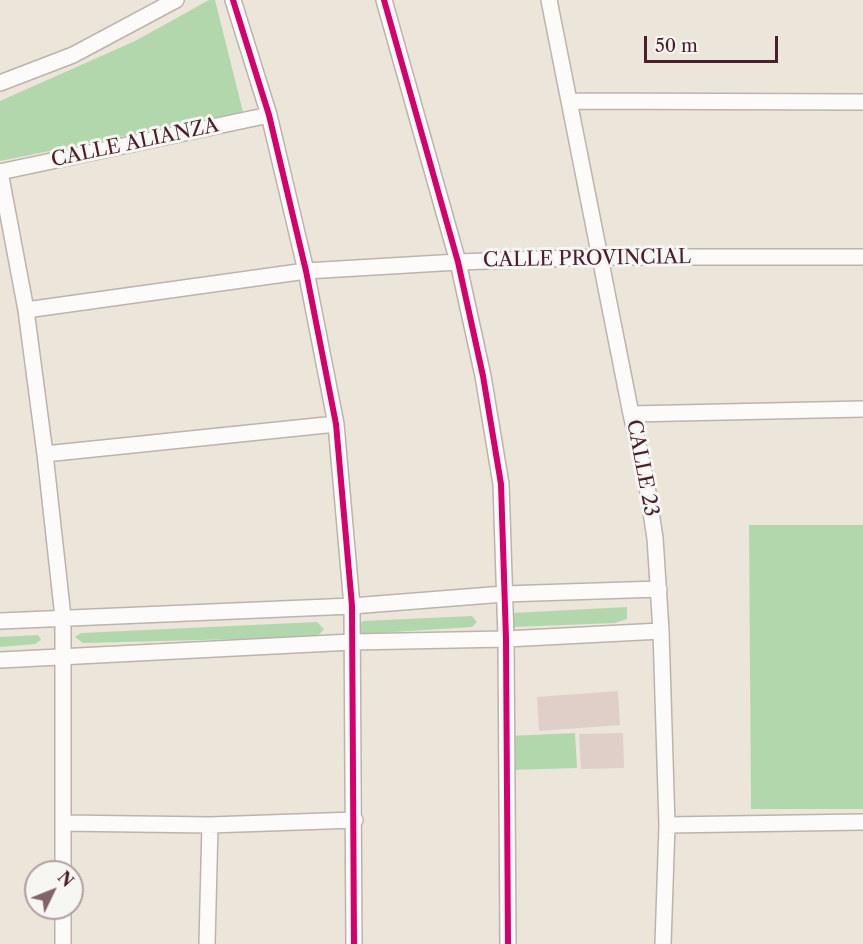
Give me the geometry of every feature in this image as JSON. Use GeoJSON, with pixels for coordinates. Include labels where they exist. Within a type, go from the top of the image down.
{"type":"FeatureCollection","features":[{"type":"Feature","properties":{"kind":"street"},"geometry":{"type":"LineString","coordinates":[[0,83],[73,56],[176,0]]}},
{"type":"Feature","properties":{"kind":"street"},"geometry":{"type":"LineString","coordinates":[[233,0],[269,115],[306,271],[336,424],[352,606],[354,944]]}},
{"type":"Feature","properties":{"kind":"street"},"geometry":{"type":"LineString","coordinates":[[384,0],[458,262],[483,376],[501,484],[506,639],[508,944]]}},
{"type":"Feature","properties":{"kind":"street","name":"CALLE 23"},"geometry":{"type":"LineString","coordinates":[[549,0],[646,480],[655,538],[668,825],[663,944]]}},
{"type":"Feature","properties":{"kind":"street"},"geometry":{"type":"LineString","coordinates":[[570,101],[863,102]]}},
{"type":"Feature","properties":{"kind":"street","name":"CALLE ALIANZA"},"geometry":{"type":"LineString","coordinates":[[0,172],[269,115]]}},
{"type":"Feature","properties":{"kind":"street"},"geometry":{"type":"LineString","coordinates":[[0,172],[26,310],[63,617],[63,860]]}},
{"type":"Feature","properties":{"kind":"street","name":"CALLE PROVINCIAL"},"geometry":{"type":"LineString","coordinates":[[26,310],[306,271],[600,257],[863,257]]}},
{"type":"Feature","properties":{"kind":"street"},"geometry":{"type":"LineString","coordinates":[[631,414],[863,409]]}},
{"type":"Feature","properties":{"kind":"street"},"geometry":{"type":"LineString","coordinates":[[45,454],[336,424]]}},
{"type":"Feature","properties":{"kind":"street"},"geometry":{"type":"LineString","coordinates":[[0,621],[352,606],[504,594],[659,589]]}},
{"type":"Feature","properties":{"kind":"street"},"geometry":{"type":"LineString","coordinates":[[0,660],[352,642],[506,639],[661,631]]}},
{"type":"Feature","properties":{"kind":"street"},"geometry":{"type":"LineString","coordinates":[[63,823],[210,825],[354,820]]}},
{"type":"Feature","properties":{"kind":"street"},"geometry":{"type":"LineString","coordinates":[[668,825],[863,822]]}},
{"type":"Feature","properties":{"kind":"street"},"geometry":{"type":"LineString","coordinates":[[207,944],[210,825]]}},
{"type":"Feature","properties":{"kind":"street"},"geometry":{"type":"LineString","coordinates":[[63,920],[63,944]]}},
{"type":"Feature","properties":{"kind":"green space"},"geometry":{"type":"Polygon","coordinates":[[[209,0],[215,0],[243,112],[0,161],[0,101],[135,41],[209,0]]]}},
{"type":"Feature","properties":{"kind":"green space"},"geometry":{"type":"Polygon","coordinates":[[[749,525],[863,525],[863,809],[751,809],[749,525]]]}},
{"type":"Feature","properties":{"kind":"green space"},"geometry":{"type":"Polygon","coordinates":[[[627,607],[627,619],[615,623],[513,627],[513,613],[627,607]]]}},
{"type":"Feature","properties":{"kind":"green space"},"geometry":{"type":"Polygon","coordinates":[[[472,616],[477,622],[472,627],[363,634],[356,627],[363,621],[472,616]]]}},
{"type":"Feature","properties":{"kind":"green space"},"geometry":{"type":"Polygon","coordinates":[[[317,622],[324,629],[317,637],[83,643],[75,637],[81,633],[317,622]]]}},
{"type":"Feature","properties":{"kind":"green space"},"geometry":{"type":"Polygon","coordinates":[[[38,635],[41,640],[35,644],[0,647],[0,637],[38,635]]]}},
{"type":"Feature","properties":{"kind":"green space"},"geometry":{"type":"Polygon","coordinates":[[[575,733],[577,768],[510,770],[509,736],[575,733]]]}},
{"type":"Feature","properties":{"kind":"building"},"geometry":{"type":"Polygon","coordinates":[[[618,691],[620,725],[539,731],[537,697],[618,691]]]}},
{"type":"Feature","properties":{"kind":"building"},"geometry":{"type":"Polygon","coordinates":[[[623,733],[624,768],[581,769],[579,734],[623,733]]]}},
{"type":"Feature","properties":{"kind":"cycle path"},"geometry":{"type":"LineString","coordinates":[[233,0],[269,115],[306,271],[336,424],[352,606],[354,944]]}},
{"type":"Feature","properties":{"kind":"cycle path"},"geometry":{"type":"LineString","coordinates":[[384,0],[458,262],[483,376],[501,484],[506,639],[508,944]]}}]}
